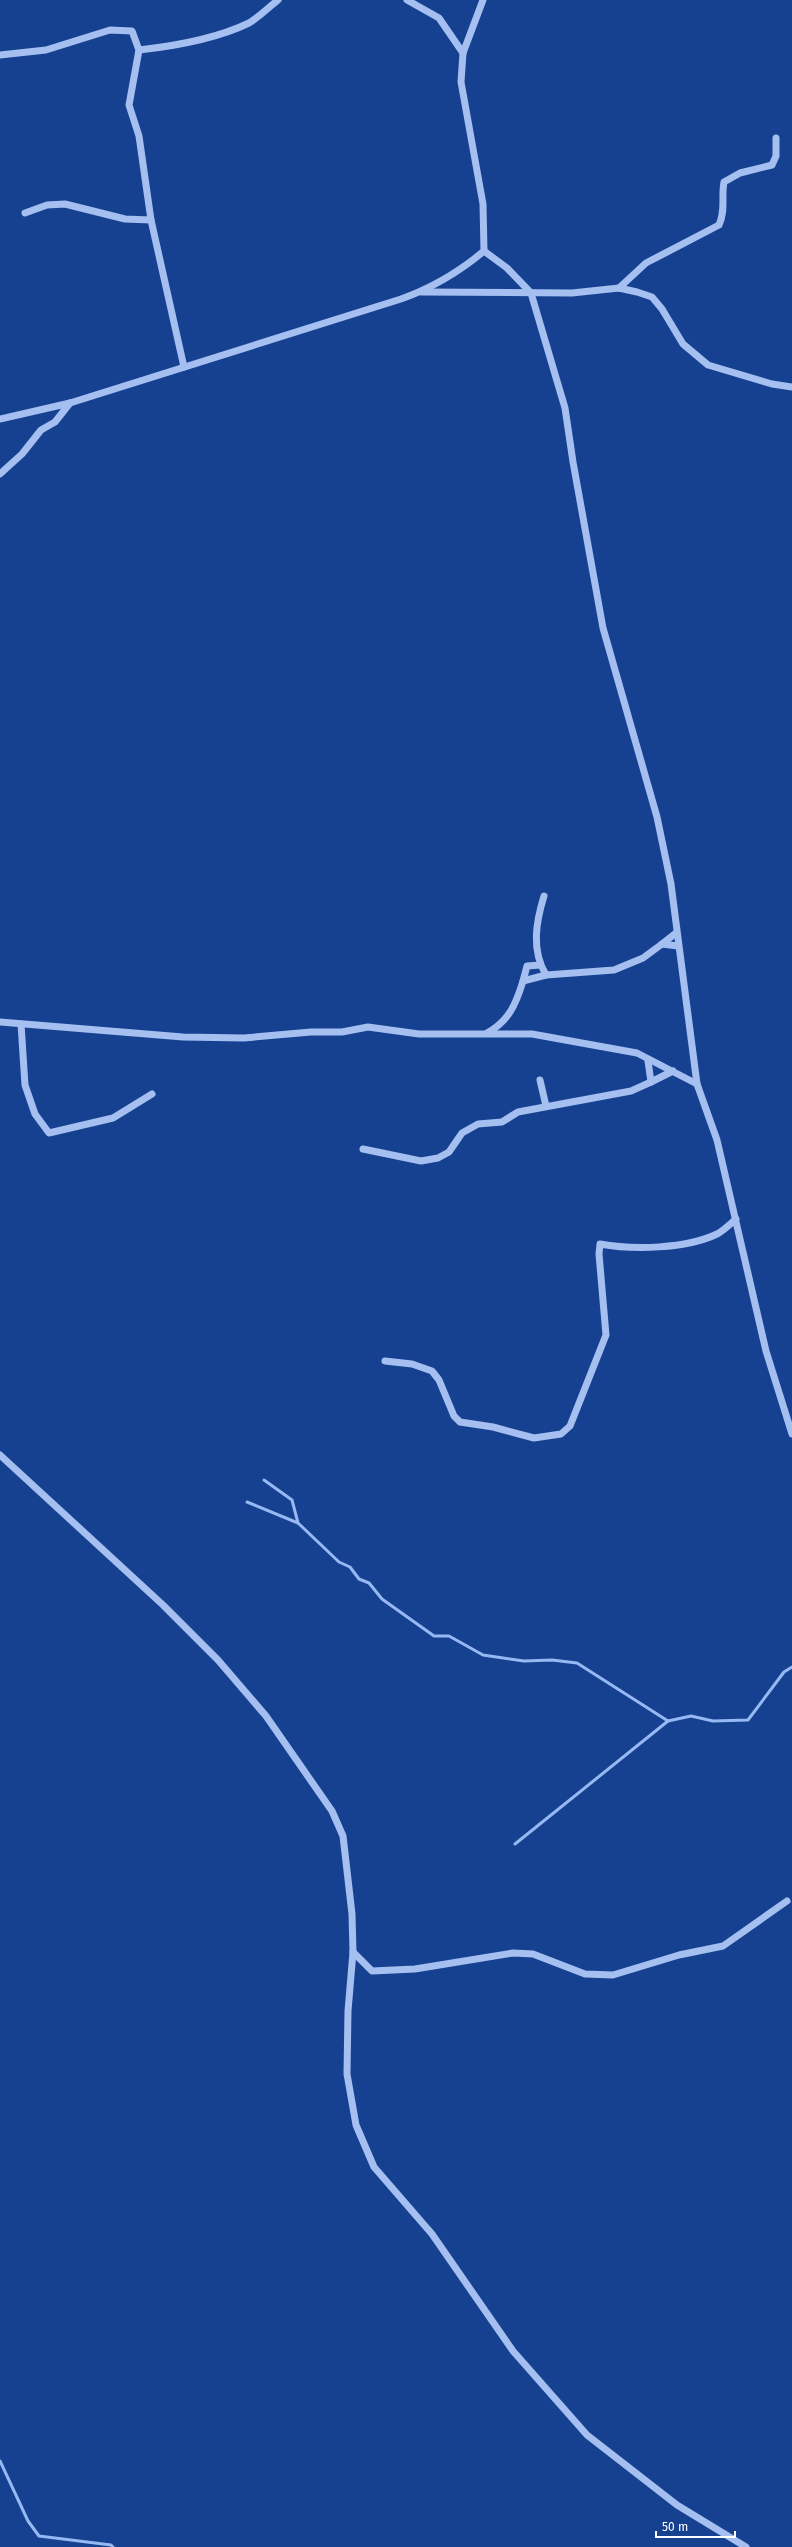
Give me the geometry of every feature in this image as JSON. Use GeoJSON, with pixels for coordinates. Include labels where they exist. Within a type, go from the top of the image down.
{"type":"FeatureCollection","features":[{"type":"Feature","properties":{"kind":"street"},"geometry":{"type":"LineString","coordinates":[[139,50],[169,47],[230,30],[250,22],[278,0]]}},
{"type":"Feature","properties":{"kind":"street"},"geometry":{"type":"LineString","coordinates":[[407,0],[439,18],[463,53]]}},
{"type":"Feature","properties":{"kind":"street"},"geometry":{"type":"LineString","coordinates":[[483,0],[463,53],[461,82],[483,204],[484,251]]}},
{"type":"Feature","properties":{"kind":"street"},"geometry":{"type":"LineString","coordinates":[[0,55],[46,50],[110,30],[120,29],[132,31],[139,50],[129,105],[139,136],[151,220],[184,367]]}},
{"type":"Feature","properties":{"kind":"street"},"geometry":{"type":"LineString","coordinates":[[618,288],[646,263],[718,225],[723,215],[722,193],[724,182],[740,173],[772,165],[776,156],[776,138]]}},
{"type":"Feature","properties":{"kind":"street"},"geometry":{"type":"LineString","coordinates":[[25,213],[47,205],[65,204],[125,219],[151,220]]}},
{"type":"Feature","properties":{"kind":"street"},"geometry":{"type":"LineString","coordinates":[[0,419],[70,403],[420,292],[461,270],[484,251]]}},
{"type":"Feature","properties":{"kind":"street"},"geometry":{"type":"LineString","coordinates":[[484,251],[507,268],[531,293],[565,408],[576,484],[603,628],[657,817],[671,884],[696,1084],[716,1140],[736,1219],[766,1351],[792,1434]]}},
{"type":"Feature","properties":{"kind":"street"},"geometry":{"type":"LineString","coordinates":[[420,292],[572,293],[618,288],[652,297],[662,309],[684,344],[708,365],[772,384],[792,387]]}},
{"type":"Feature","properties":{"kind":"street"},"geometry":{"type":"LineString","coordinates":[[0,474],[22,454],[41,430],[55,422],[70,403]]}},
{"type":"Feature","properties":{"kind":"street"},"geometry":{"type":"LineString","coordinates":[[544,896],[536,921],[540,965],[546,974]]}},
{"type":"Feature","properties":{"kind":"street"},"geometry":{"type":"LineString","coordinates":[[523,981],[546,974],[614,970],[643,958],[676,933]]}},
{"type":"Feature","properties":{"kind":"street"},"geometry":{"type":"LineString","coordinates":[[662,944],[678,946]]}},
{"type":"Feature","properties":{"kind":"street"},"geometry":{"type":"LineString","coordinates":[[483,1035],[499,1026],[507,1018],[518,999],[526,966],[540,965]]}},
{"type":"Feature","properties":{"kind":"street"},"geometry":{"type":"LineString","coordinates":[[0,1022],[183,1037],[244,1038],[311,1032],[342,1032],[368,1027],[419,1034],[483,1035],[507,1032],[532,1034],[637,1053],[648,1061],[673,1071],[696,1084]]}},
{"type":"Feature","properties":{"kind":"street"},"geometry":{"type":"LineString","coordinates":[[21,1024],[25,1085],[35,1114],[49,1134],[113,1118],[152,1094]]}},
{"type":"Feature","properties":{"kind":"street"},"geometry":{"type":"LineString","coordinates":[[648,1061],[651,1082]]}},
{"type":"Feature","properties":{"kind":"street"},"geometry":{"type":"LineString","coordinates":[[363,1149],[421,1161],[438,1158],[449,1152],[462,1134],[478,1124],[502,1122],[518,1112],[546,1106],[625,1093],[673,1071]]}},
{"type":"Feature","properties":{"kind":"street"},"geometry":{"type":"LineString","coordinates":[[540,1080],[546,1106]]}},
{"type":"Feature","properties":{"kind":"street"},"geometry":{"type":"LineString","coordinates":[[385,1361],[412,1364],[432,1371],[439,1380],[454,1416],[460,1422],[494,1427],[534,1438],[561,1434],[570,1426],[606,1335],[607,1323],[599,1254],[600,1244],[634,1248],[687,1242],[717,1234],[736,1219]]}},
{"type":"Feature","properties":{"kind":"street"},"geometry":{"type":"LineString","coordinates":[[0,1455],[163,1605],[218,1660],[266,1716],[332,1811],[343,1836],[352,1914],[347,2074],[356,2125],[374,2167],[432,2234],[513,2350],[587,2435],[677,2505],[746,2547]]}},
{"type":"Feature","properties":{"kind":"street"},"geometry":{"type":"LineString","coordinates":[[352,1952],[372,1971],[415,1969],[513,1953],[533,1954],[585,1974],[613,1975],[679,1955],[723,1946],[787,1900]]}},
{"type":"Feature","properties":{"kind":"waterway"},"geometry":{"type":"LineString","coordinates":[[264,1480],[292,1500],[298,1523]]}},
{"type":"Feature","properties":{"kind":"waterway"},"geometry":{"type":"LineString","coordinates":[[247,1502],[298,1523],[339,1562],[350,1567],[359,1579],[369,1583],[382,1599],[434,1636],[449,1636],[483,1655],[524,1661],[552,1660],[577,1663],[668,1721]]}},
{"type":"Feature","properties":{"kind":"waterway"},"geometry":{"type":"LineString","coordinates":[[515,1844],[668,1721],[691,1716],[713,1721],[748,1720],[784,1672],[792,1667]]}},
{"type":"Feature","properties":{"kind":"waterway"},"geometry":{"type":"LineString","coordinates":[[0,2461],[28,2521],[39,2536],[111,2545],[113,2547]]}}]}
